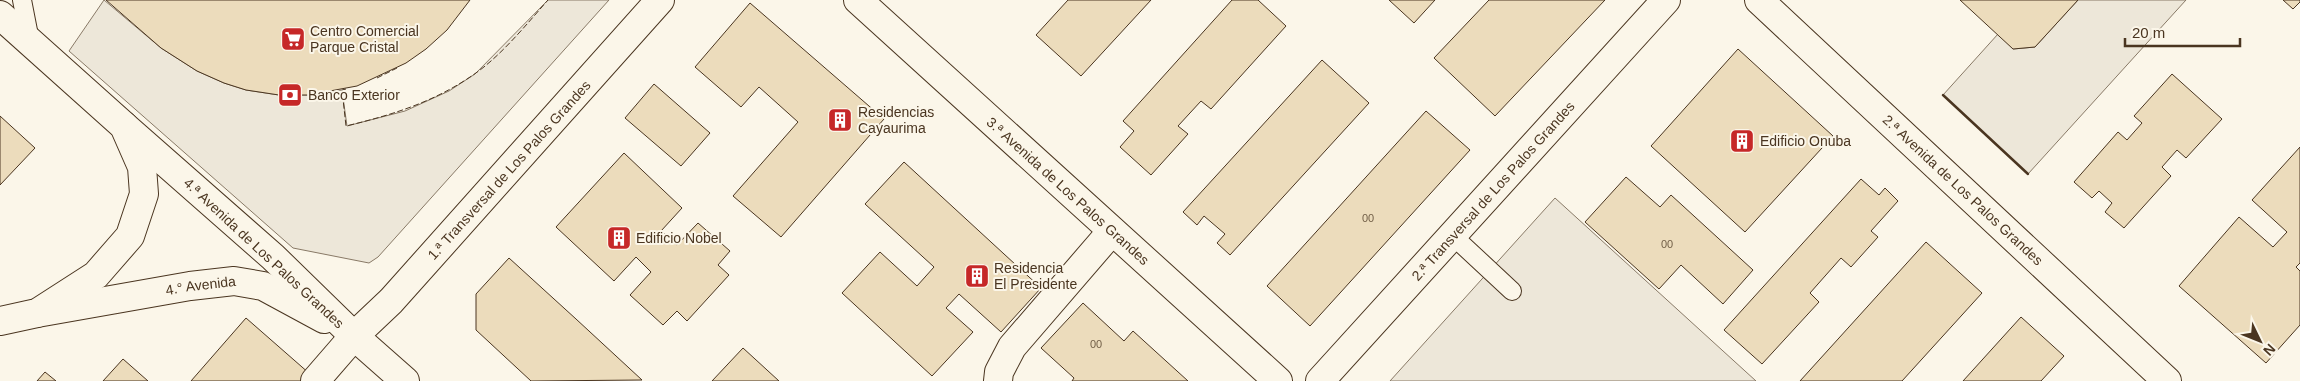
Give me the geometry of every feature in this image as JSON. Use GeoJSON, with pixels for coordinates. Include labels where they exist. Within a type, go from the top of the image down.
{"type":"FeatureCollection","features":[{"type":"Feature","properties":{"kind":"street","name":"1.ª Transversal de Los Palos Grandes"},"geometry":{"type":"LineString","coordinates":[[315,381],[354,336],[391,301],[660,0]]}},
{"type":"Feature","properties":{"kind":"street","name":"3.ª Avenida de Los Palos Grandes"},"geometry":{"type":"LineString","coordinates":[[858,0],[1278,381]]}},
{"type":"Feature","properties":{"kind":"street","name":"2.ª Transversal de Los Palos Grandes"},"geometry":{"type":"LineString","coordinates":[[1320,381],[1666,0]]}},
{"type":"Feature","properties":{"kind":"street","name":"2.ª Avenida de Los Palos Grandes"},"geometry":{"type":"LineString","coordinates":[[1759,0],[2167,381]]}},
{"type":"Feature","properties":{"kind":"street","name":"4.ª Avenida de Los Palos Grandes"},"geometry":{"type":"LineString","coordinates":[[0,15],[273,257],[354,336],[404,381]]}},
{"type":"Feature","properties":{"kind":"street","name":"4.ª Avenida de Los Palos Grandes"},"geometry":{"type":"LineString","coordinates":[[37,313],[96,275],[130,236],[144,194],[142,167],[124,126]]}},
{"type":"Feature","properties":{"kind":"street"},"geometry":{"type":"LineString","coordinates":[[998,381],[999,372],[1012,347],[1112,231]]}},
{"type":"Feature","properties":{"kind":"street","name":"4.° Avenida"},"geometry":{"type":"LineString","coordinates":[[0,321],[37,313],[158,294],[190,286],[234,281],[262,286],[354,336]]}},
{"type":"Feature","properties":{"kind":"lane"},"geometry":{"type":"LineString","coordinates":[[22,0],[30,41]]}},
{"type":"Feature","properties":{"kind":"lane"},"geometry":{"type":"LineString","coordinates":[[1453,236],[1512,291]]}},
{"type":"Feature","properties":{"kind":"shaded area"},"geometry":{"type":"Polygon","coordinates":[[[104,0],[161,48],[197,71],[224,83],[246,90],[279,95],[308,95],[342,90],[347,126],[405,111],[449,91],[475,74],[548,0],[609,0],[378,257],[369,263],[293,248],[69,51],[104,0]]]}},
{"type":"Feature","properties":{"kind":"shaded area"},"geometry":{"type":"Polygon","coordinates":[[[2078,0],[2186,0],[2028,174],[1943,95],[1998,34],[2013,49],[2035,47],[2078,0]]]}},
{"type":"Feature","properties":{"kind":"shaded area"},"geometry":{"type":"Polygon","coordinates":[[[1555,198],[1756,381],[1390,381],[1555,198]]]}},
{"type":"Feature","properties":{"kind":"building","name":"Centro Comercial Parque Cristal"},"geometry":{"type":"Polygon","coordinates":[[[106,0],[470,0],[447,30],[426,49],[406,63],[357,86],[308,95],[279,95],[246,90],[197,71],[161,48],[106,0]]]}},
{"type":"Feature","properties":{"kind":"building"},"geometry":{"type":"Polygon","coordinates":[[[1068,0],[1151,0],[1081,76],[1036,35],[1068,0]]]}},
{"type":"Feature","properties":{"kind":"building"},"geometry":{"type":"Polygon","coordinates":[[[1232,0],[1258,0],[1286,26],[1211,109],[1201,101],[1178,126],[1188,134],[1151,175],[1120,147],[1134,131],[1123,121],[1232,0]]]}},
{"type":"Feature","properties":{"kind":"building"},"geometry":{"type":"Polygon","coordinates":[[[1389,0],[1435,0],[1414,23],[1389,0]]]}},
{"type":"Feature","properties":{"kind":"building"},"geometry":{"type":"Polygon","coordinates":[[[1489,0],[1605,0],[1495,116],[1434,58],[1489,0]]]}},
{"type":"Feature","properties":{"kind":"building"},"geometry":{"type":"Polygon","coordinates":[[[1960,0],[2078,0],[2035,47],[2013,49],[1960,0]]]}},
{"type":"Feature","properties":{"kind":"building"},"geometry":{"type":"Polygon","coordinates":[[[2283,0],[2300,0],[2300,2],[2293,9],[2283,0]]]}},
{"type":"Feature","properties":{"kind":"building","name":"Residencias Cayaurima"},"geometry":{"type":"Polygon","coordinates":[[[750,3],[884,119],[781,237],[733,196],[798,122],[759,87],[741,107],[695,67],[750,3]]]}},
{"type":"Feature","properties":{"kind":"building","name":"Edificio Onuba"},"geometry":{"type":"Polygon","coordinates":[[[1738,49],[1833,136],[1745,232],[1651,146],[1738,49]]]}},
{"type":"Feature","properties":{"kind":"building"},"geometry":{"type":"Polygon","coordinates":[[[1322,60],[1369,103],[1230,255],[1217,243],[1225,234],[1204,216],[1197,225],[1183,212],[1322,60]]]}},
{"type":"Feature","properties":{"kind":"building"},"geometry":{"type":"Polygon","coordinates":[[[2172,74],[2222,119],[2186,158],[2177,150],[2162,167],[2171,176],[2124,228],[2105,212],[2112,203],[2099,191],[2092,198],[2074,182],[2118,132],[2127,140],[2142,123],[2134,116],[2172,74]]]}},
{"type":"Feature","properties":{"kind":"building"},"geometry":{"type":"Polygon","coordinates":[[[654,84],[710,133],[681,166],[625,118],[654,84]]]}},
{"type":"Feature","properties":{"kind":"building"},"geometry":{"type":"Polygon","coordinates":[[[1426,111],[1470,150],[1310,326],[1267,286],[1426,111]]]}},
{"type":"Feature","properties":{"kind":"building"},"geometry":{"type":"Polygon","coordinates":[[[0,116],[35,148],[0,185],[0,116]]]}},
{"type":"Feature","properties":{"kind":"building"},"geometry":{"type":"Polygon","coordinates":[[[2300,147],[2300,263],[2296,267],[2300,271],[2300,325],[2266,363],[2179,286],[2239,217],[2273,247],[2287,232],[2252,200],[2300,147]]]}},
{"type":"Feature","properties":{"kind":"building","name":"Edificio Nobel"},"geometry":{"type":"Polygon","coordinates":[[[624,153],[682,208],[661,231],[677,245],[698,223],[730,251],[718,265],[729,275],[687,321],[677,311],[663,325],[630,295],[651,272],[636,257],[614,281],[556,227],[624,153]]]}},
{"type":"Feature","properties":{"kind":"building","name":"Residencia El Presidente"},"geometry":{"type":"Polygon","coordinates":[[[904,162],[1041,288],[1001,332],[959,294],[946,308],[973,332],[932,376],[842,293],[880,252],[917,286],[934,267],[865,204],[904,162]]]}},
{"type":"Feature","properties":{"kind":"building"},"geometry":{"type":"Polygon","coordinates":[[[1626,177],[1660,207],[1671,195],[1753,270],[1723,304],[1681,265],[1659,289],[1585,222],[1626,177]]]}},
{"type":"Feature","properties":{"kind":"building"},"geometry":{"type":"Polygon","coordinates":[[[1861,179],[1879,195],[1885,188],[1898,201],[1871,231],[1878,237],[1851,267],[1841,258],[1810,293],[1819,302],[1762,364],[1724,330],[1861,179]]]}},
{"type":"Feature","properties":{"kind":"building"},"geometry":{"type":"Polygon","coordinates":[[[1926,242],[1982,293],[1902,381],[1800,381],[1926,242]]]}},
{"type":"Feature","properties":{"kind":"building"},"geometry":{"type":"Polygon","coordinates":[[[509,258],[642,380],[531,381],[476,330],[476,294],[509,258]]]}},
{"type":"Feature","properties":{"kind":"building"},"geometry":{"type":"Polygon","coordinates":[[[1083,303],[1124,341],[1133,331],[1188,381],[1072,381],[1074,378],[1041,348],[1083,303]]]}},
{"type":"Feature","properties":{"kind":"building"},"geometry":{"type":"Polygon","coordinates":[[[2021,317],[2064,356],[2041,381],[1963,381],[2021,317]]]}},
{"type":"Feature","properties":{"kind":"building"},"geometry":{"type":"Polygon","coordinates":[[[246,318],[310,374],[304,381],[191,381],[246,318]]]}},
{"type":"Feature","properties":{"kind":"building"},"geometry":{"type":"Polygon","coordinates":[[[743,348],[779,381],[712,381],[743,348]]]}},
{"type":"Feature","properties":{"kind":"building"},"geometry":{"type":"Polygon","coordinates":[[[123,359],[148,381],[103,381],[123,359]]]}},
{"type":"Feature","properties":{"kind":"building"},"geometry":{"type":"Polygon","coordinates":[[[45,372],[56,381],[37,381],[45,372]]]}},
{"type":"Feature","properties":{"kind":"fence"},"geometry":{"type":"LineString","coordinates":[[346,89],[342,90],[346,126],[396,112],[428,100],[483,68],[512,40],[548,0]]}},
{"type":"Feature","properties":{"kind":"fence"},"geometry":{"type":"LineString","coordinates":[[377,78],[397,68]]}},
{"type":"Feature","properties":{"kind":"fence"},"geometry":{"type":"LineString","coordinates":[[1943,95],[2028,174]]}},
{"type":"Feature","properties":{"kind":"wall"},"geometry":{"type":"LineString","coordinates":[[1943,95],[2028,174]]}},
{"type":"Feature","properties":{"kind":"place","name":"Centro Comercial Parque Cristal"},"geometry":{"type":"Point","coordinates":[293,39]}},
{"type":"Feature","properties":{"kind":"place","name":"Banco Exterior"},"geometry":{"type":"Point","coordinates":[290,95]}},
{"type":"Feature","properties":{"kind":"place","name":"Residencias Cayaurima"},"geometry":{"type":"Point","coordinates":[840,120]}},
{"type":"Feature","properties":{"kind":"place","name":"Edificio Onuba"},"geometry":{"type":"Point","coordinates":[1742,141]}},
{"type":"Feature","properties":{"kind":"place","name":"Edificio Nobel"},"geometry":{"type":"Point","coordinates":[619,238]}},
{"type":"Feature","properties":{"kind":"place","name":"Residencia El Presidente"},"geometry":{"type":"Point","coordinates":[977,276]}}]}
